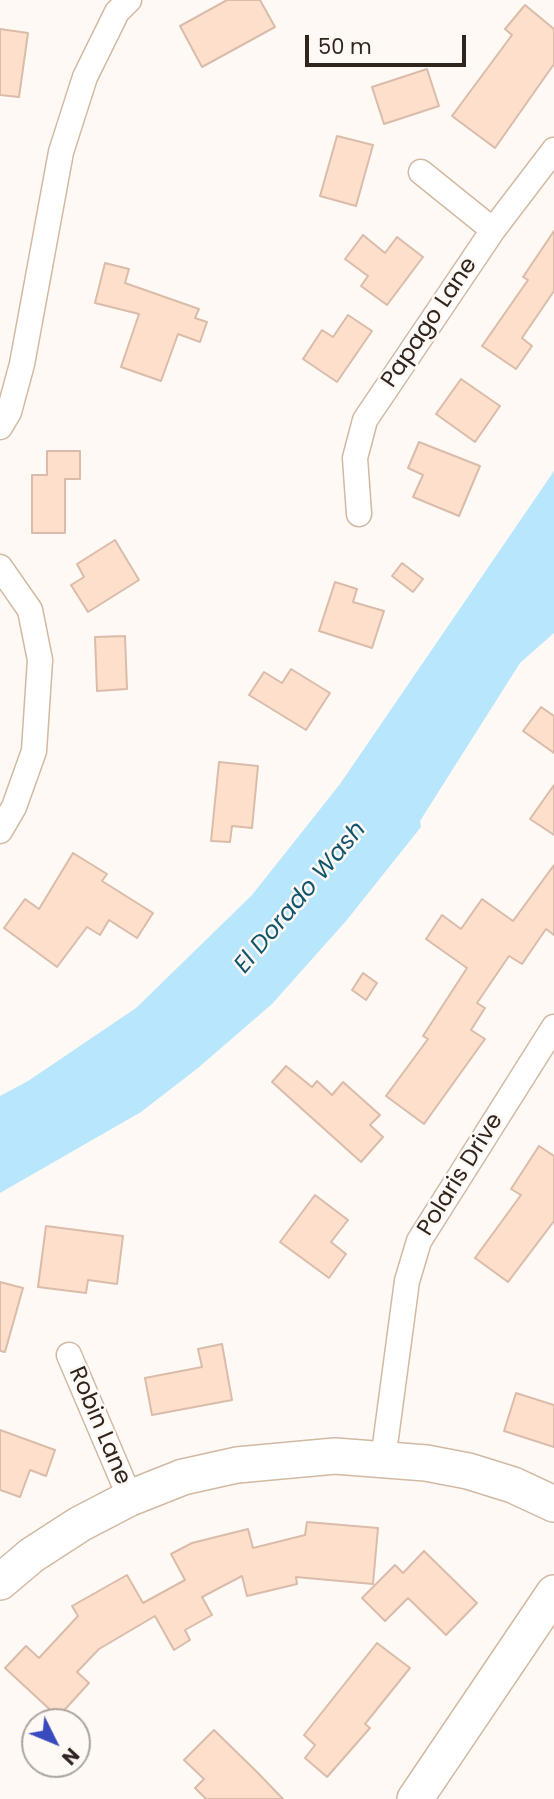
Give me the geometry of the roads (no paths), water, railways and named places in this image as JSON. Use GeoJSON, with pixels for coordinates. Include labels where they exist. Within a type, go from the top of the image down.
{"type":"FeatureCollection","features":[{"type":"Feature","properties":{"kind":"main road"},"geometry":{"type":"LineString","coordinates":[[0,1582],[32,1555],[80,1524],[130,1498],[183,1477],[237,1465],[335,1456],[426,1462],[513,1485],[554,1504]]}},
{"type":"Feature","properties":{"kind":"main road"},"geometry":{"type":"LineString","coordinates":[[415,1799],[554,1593]]}},
{"type":"Feature","properties":{"kind":"street"},"geometry":{"type":"LineString","coordinates":[[0,427],[9,412],[22,364],[61,152],[85,77],[115,4]]}},
{"type":"Feature","properties":{"kind":"street","name":"Papago Lane"},"geometry":{"type":"LineString","coordinates":[[359,514],[355,458],[365,420],[493,230],[554,150]]}},
{"type":"Feature","properties":{"kind":"street"},"geometry":{"type":"LineString","coordinates":[[421,172],[493,230]]}},
{"type":"Feature","properties":{"kind":"street"},"geometry":{"type":"LineString","coordinates":[[0,567],[30,610],[40,660],[34,751],[14,807],[0,831]]}},
{"type":"Feature","properties":{"kind":"street","name":"Polaris Drive"},"geometry":{"type":"LineString","coordinates":[[383,1460],[407,1281],[419,1241],[554,1027]]}},
{"type":"Feature","properties":{"kind":"street","name":"Robin Lane"},"geometry":{"type":"LineString","coordinates":[[69,1355],[130,1498]]}},
{"type":"Feature","properties":{"kind":"water","name":"El Dorado Wash"},"geometry":{"type":"Polygon","coordinates":[[[554,471],[554,633],[520,663],[420,821],[421,827],[346,921],[272,1004],[198,1068],[141,1112],[0,1193],[0,1096],[28,1081],[136,1008],[252,895],[340,784],[554,471]]]}}]}
